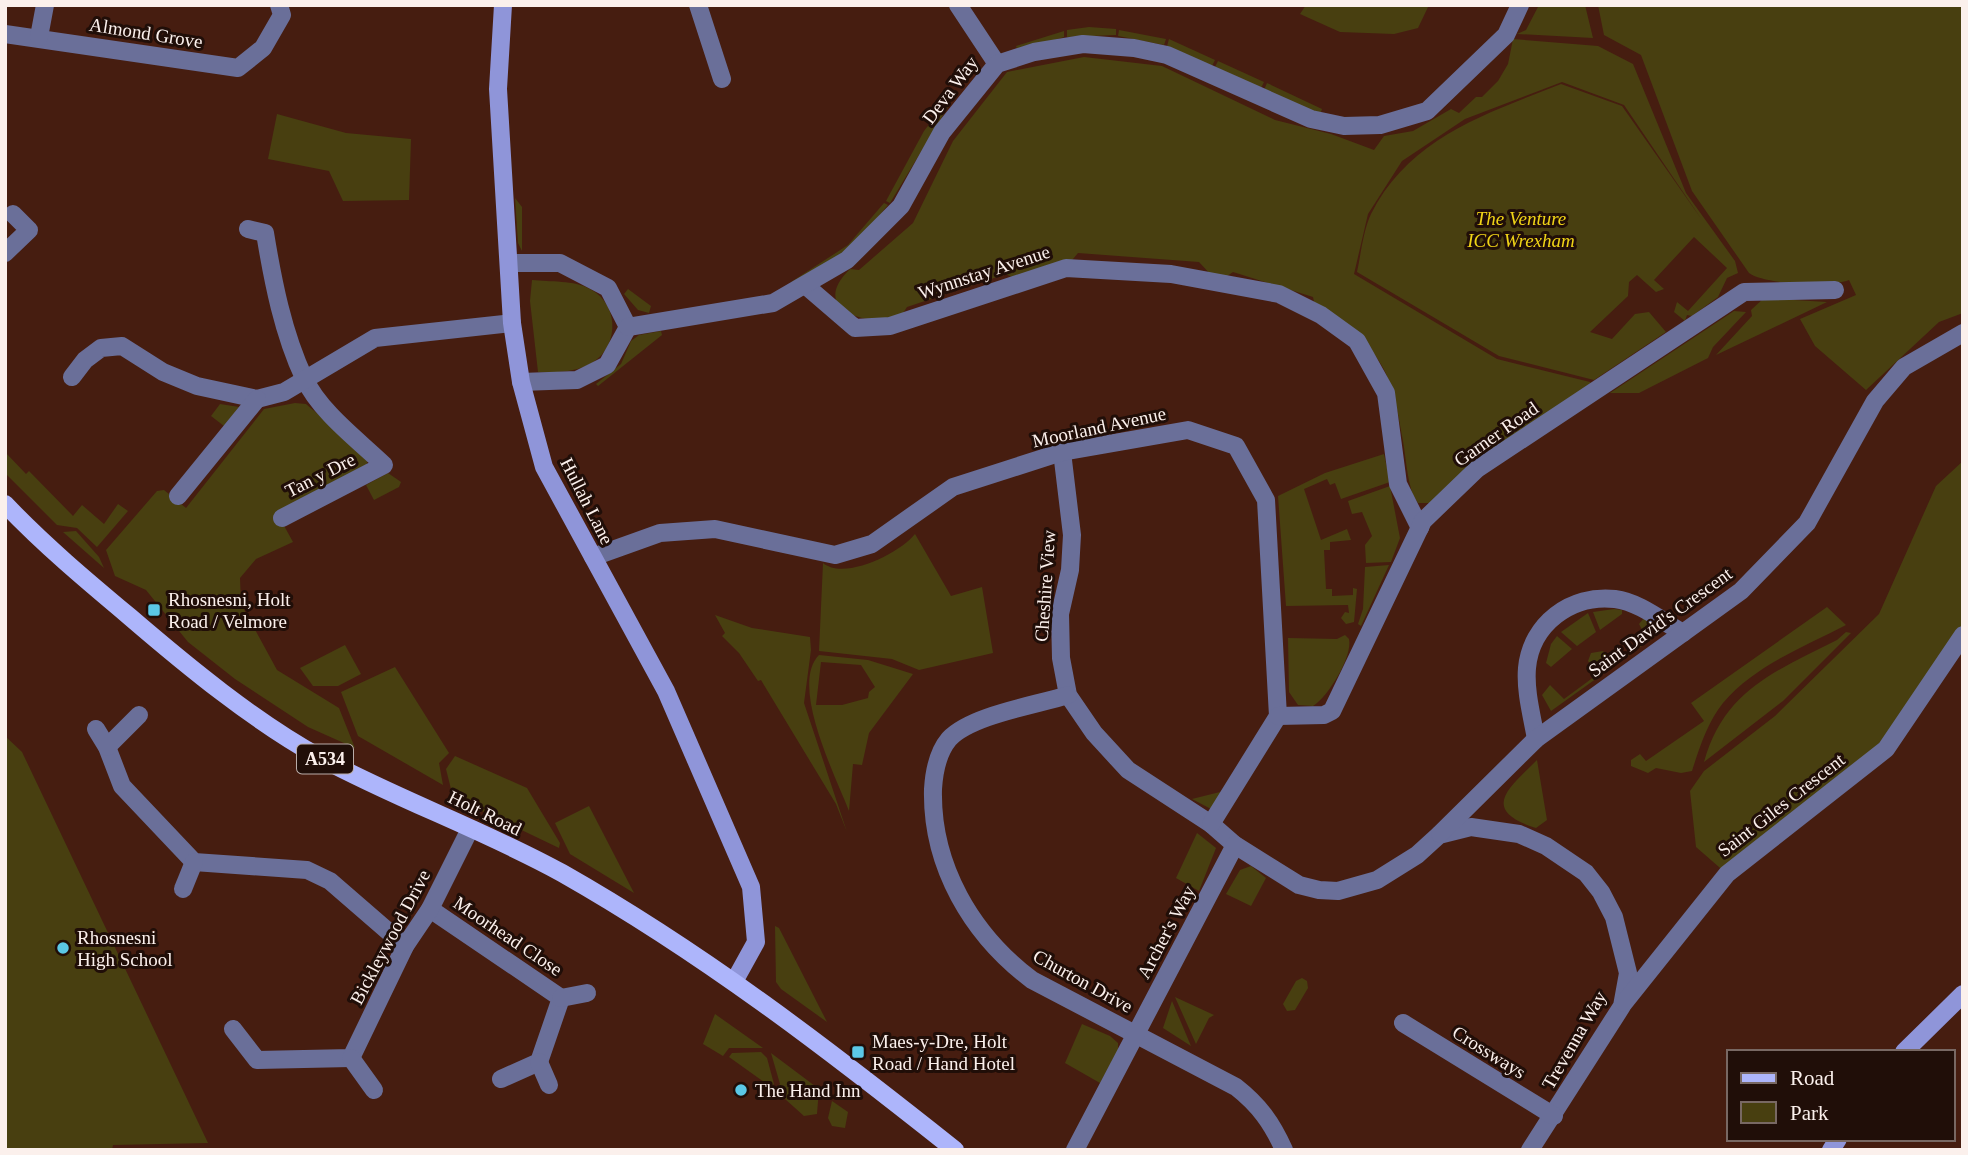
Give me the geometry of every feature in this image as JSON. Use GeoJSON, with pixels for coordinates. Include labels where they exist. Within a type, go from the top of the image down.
{"type":"FeatureCollection","features":[{"type":"Feature","properties":{"kind":"main road","name":"Holt Road"},"geometry":{"type":"LineString","coordinates":[[5,504],[44,544],[221,691],[319,757],[559,872],[735,980],[955,1150]]}},
{"type":"Feature","properties":{"kind":"street"},"geometry":{"type":"LineString","coordinates":[[39,37],[45,5]]}},
{"type":"Feature","properties":{"kind":"street","name":"Almond Grove"},"geometry":{"type":"LineString","coordinates":[[5,34],[238,68],[263,48],[282,15],[279,5]]}},
{"type":"Feature","properties":{"kind":"street","name":"Hullah Lane"},"geometry":{"type":"LineString","coordinates":[[503,5],[498,89],[512,323],[521,382],[544,467],[666,691],[751,887],[755,942],[735,980]]}},
{"type":"Feature","properties":{"kind":"street"},"geometry":{"type":"LineString","coordinates":[[698,5],[722,79]]}},
{"type":"Feature","properties":{"kind":"street"},"geometry":{"type":"LineString","coordinates":[[958,5],[997,64]]}},
{"type":"Feature","properties":{"kind":"street","name":"Deva Way"},"geometry":{"type":"LineString","coordinates":[[628,327],[773,303],[847,260],[901,206],[943,132],[997,64],[1034,52],[1083,44],[1134,48],[1167,55],[1311,119],[1344,126],[1380,125],[1427,111],[1506,36],[1520,5]]}},
{"type":"Feature","properties":{"kind":"street"},"geometry":{"type":"LineString","coordinates":[[5,253],[29,230],[13,214]]}},
{"type":"Feature","properties":{"kind":"street","name":"Tan y Dre"},"geometry":{"type":"LineString","coordinates":[[264,228],[275,291],[305,380],[335,419],[384,465],[282,518]]}},
{"type":"Feature","properties":{"kind":"street"},"geometry":{"type":"LineString","coordinates":[[509,263],[560,263],[608,288],[628,327],[607,365],[577,380],[521,382]]}},
{"type":"Feature","properties":{"kind":"street","name":"Wynnstay Avenue"},"geometry":{"type":"LineString","coordinates":[[805,285],[855,328],[891,326],[1066,268],[1171,274],[1279,294],[1321,316],[1357,341],[1386,393],[1398,484],[1420,528]]}},
{"type":"Feature","properties":{"kind":"street","name":"Garner Road"},"geometry":{"type":"LineString","coordinates":[[1278,716],[1324,715],[1332,712],[1420,528],[1477,469],[1744,292],[1835,290]]}},
{"type":"Feature","properties":{"kind":"street"},"geometry":{"type":"LineString","coordinates":[[72,377],[85,360],[101,348],[122,346],[163,372],[197,386],[257,399],[284,392],[375,338],[512,323]]}},
{"type":"Feature","properties":{"kind":"street","name":"Saint David's Crescent"},"geometry":{"type":"LineString","coordinates":[[1440,835],[1536,738],[1741,591],[1807,523],[1875,401],[1904,367],[1963,333]]}},
{"type":"Feature","properties":{"kind":"street"},"geometry":{"type":"LineString","coordinates":[[178,496],[257,399]]}},
{"type":"Feature","properties":{"kind":"street","name":"Moorland Avenue"},"geometry":{"type":"LineString","coordinates":[[593,557],[660,533],[715,529],[835,555],[872,544],[953,488],[1062,452],[1188,430],[1236,446],[1266,500],[1278,716]]}},
{"type":"Feature","properties":{"kind":"street","name":"Cheshire View"},"geometry":{"type":"LineString","coordinates":[[1062,452],[1072,535],[1070,570],[1060,614],[1061,658],[1068,695],[1094,733],[1128,770],[1211,824]]}},
{"type":"Feature","properties":{"kind":"street"},"geometry":{"type":"LineString","coordinates":[[1536,738],[1528,688],[1530,651],[1548,621],[1562,610],[1590,599],[1615,599],[1642,609],[1683,633]]}},
{"type":"Feature","properties":{"kind":"street","name":"Saint Giles Crescent"},"geometry":{"type":"LineString","coordinates":[[1622,1006],[1727,874],[1886,749],[1963,635]]}},
{"type":"Feature","properties":{"kind":"street","name":"Churton Drive"},"geometry":{"type":"LineString","coordinates":[[1068,695],[981,721],[963,728],[949,740],[940,755],[934,781],[933,807],[938,843],[952,883],[974,922],[1002,957],[1032,981],[1136,1034]]}},
{"type":"Feature","properties":{"kind":"street"},"geometry":{"type":"LineString","coordinates":[[107,747],[139,715]]}},
{"type":"Feature","properties":{"kind":"street"},"geometry":{"type":"LineString","coordinates":[[1211,824],[1278,716]]}},
{"type":"Feature","properties":{"kind":"street"},"geometry":{"type":"LineString","coordinates":[[96,729],[107,747],[122,786],[194,862],[307,870],[330,881],[405,946]]}},
{"type":"Feature","properties":{"kind":"street","name":"Trevenna Way"},"geometry":{"type":"LineString","coordinates":[[1211,824],[1235,845],[1299,885],[1338,891],[1359,887],[1394,871],[1440,835],[1471,827],[1519,834],[1546,846],[1586,873],[1605,900],[1622,944],[1628,973],[1622,1006],[1530,1150]]}},
{"type":"Feature","properties":{"kind":"street","name":"Bickleywood Drive"},"geometry":{"type":"LineString","coordinates":[[351,1058],[405,946],[430,909],[470,829]]}},
{"type":"Feature","properties":{"kind":"street","name":"Archer's Way"},"geometry":{"type":"LineString","coordinates":[[1075,1150],[1235,845]]}},
{"type":"Feature","properties":{"kind":"street"},"geometry":{"type":"LineString","coordinates":[[183,889],[194,862]]}},
{"type":"Feature","properties":{"kind":"street","name":"Moorhead Close"},"geometry":{"type":"LineString","coordinates":[[430,909],[561,998],[587,993]]}},
{"type":"Feature","properties":{"kind":"street","name":"Moorhead Close"},"geometry":{"type":"LineString","coordinates":[[539,1062],[561,998]]}},
{"type":"Feature","properties":{"kind":"street"},"geometry":{"type":"LineString","coordinates":[[1907,1050],[1961,1000]]}},
{"type":"Feature","properties":{"kind":"street","name":"Crossways"},"geometry":{"type":"LineString","coordinates":[[1403,1023],[1554,1116]]}},
{"type":"Feature","properties":{"kind":"street"},"geometry":{"type":"LineString","coordinates":[[233,1029],[257,1060],[253,1079]]}},
{"type":"Feature","properties":{"kind":"street"},"geometry":{"type":"LineString","coordinates":[[1136,1034],[1236,1087],[1256,1103],[1272,1124],[1284,1150]]}},
{"type":"Feature","properties":{"kind":"street"},"geometry":{"type":"LineString","coordinates":[[257,1060],[351,1058],[374,1090]]}},
{"type":"Feature","properties":{"kind":"street"},"geometry":{"type":"LineString","coordinates":[[501,1079],[539,1062],[549,1086]]}},
{"type":"Feature","properties":{"kind":"green space"},"geometry":{"type":"Polygon","coordinates":[[[1306,5],[1429,5],[1418,28],[1394,34],[1340,32],[1300,14],[1306,5]]]}},
{"type":"Feature","properties":{"kind":"green space"},"geometry":{"type":"Polygon","coordinates":[[[1539,5],[1585,5],[1593,38],[1517,34],[1526,30],[1539,5]]]}},
{"type":"Feature","properties":{"kind":"green space"},"geometry":{"type":"Polygon","coordinates":[[[1598,5],[1963,5],[1963,313],[1939,322],[1866,390],[1815,346],[1800,319],[1856,295],[1849,280],[1828,284],[1799,284],[1769,280],[1749,273],[1692,191],[1641,55],[1604,35],[1598,5]]]}},
{"type":"Feature","properties":{"kind":"green space"},"geometry":{"type":"Polygon","coordinates":[[[1089,27],[1116,29],[1116,35],[1067,37],[1067,30],[1089,27]]]}},
{"type":"Feature","properties":{"kind":"green space"},"geometry":{"type":"Polygon","coordinates":[[[1119,30],[1166,39],[1164,45],[1118,36],[1119,30]]]}},
{"type":"Feature","properties":{"kind":"green space"},"geometry":{"type":"Polygon","coordinates":[[[1064,31],[1064,37],[1018,51],[1016,46],[1064,31]]]}},
{"type":"Feature","properties":{"kind":"green space"},"geometry":{"type":"Polygon","coordinates":[[[1169,39],[1215,60],[1212,66],[1167,46],[1169,39]]]}},
{"type":"Feature","properties":{"kind":"green space","name":"The Venture ICC Wrexham"},"geometry":{"type":"Polygon","coordinates":[[[1513,39],[1598,46],[1633,64],[1686,193],[1735,261],[1738,273],[1727,278],[1718,297],[1692,316],[1687,315],[1685,321],[1674,312],[1677,302],[1688,311],[1727,268],[1694,237],[1654,280],[1664,289],[1656,292],[1637,275],[1629,282],[1628,296],[1590,332],[1612,339],[1635,314],[1649,312],[1666,332],[1594,380],[1499,356],[1357,272],[1371,214],[1387,188],[1407,165],[1428,147],[1478,118],[1561,84],[1622,106],[1702,220],[1624,105],[1562,82],[1465,119],[1402,161],[1368,214],[1354,274],[1497,359],[1590,382],[1594,387],[1436,503],[1418,503],[1413,495],[1393,393],[1379,361],[1355,335],[1315,306],[1313,297],[1233,272],[1223,279],[1213,277],[1199,262],[1078,253],[1068,265],[1017,280],[1006,274],[907,307],[899,319],[857,316],[838,304],[835,295],[839,283],[850,269],[859,270],[913,223],[953,141],[1007,72],[1084,57],[1162,66],[1275,120],[1331,134],[1374,150],[1384,136],[1413,131],[1451,109],[1459,113],[1476,97],[1482,97],[1498,81],[1508,64],[1513,39]]]}},
{"type":"Feature","properties":{"kind":"green space"},"geometry":{"type":"Polygon","coordinates":[[[1218,61],[1264,82],[1261,88],[1215,67],[1218,61]]]}},
{"type":"Feature","properties":{"kind":"green space"},"geometry":{"type":"Polygon","coordinates":[[[1267,83],[1322,109],[1320,115],[1264,90],[1267,83]]]}},
{"type":"Feature","properties":{"kind":"green space"},"geometry":{"type":"Polygon","coordinates":[[[946,103],[948,107],[890,203],[886,201],[924,131],[946,103]]]}},
{"type":"Feature","properties":{"kind":"green space"},"geometry":{"type":"Polygon","coordinates":[[[277,114],[346,133],[411,139],[409,200],[343,201],[329,171],[268,159],[277,114]]]}},
{"type":"Feature","properties":{"kind":"green space"},"geometry":{"type":"Polygon","coordinates":[[[515,198],[522,207],[522,251],[518,243],[515,198]]]}},
{"type":"Feature","properties":{"kind":"green space"},"geometry":{"type":"Polygon","coordinates":[[[884,203],[888,205],[851,249],[794,286],[791,282],[848,245],[884,203]]]}},
{"type":"Feature","properties":{"kind":"green space"},"geometry":{"type":"Polygon","coordinates":[[[532,280],[577,284],[590,289],[608,306],[612,329],[610,340],[597,359],[575,370],[538,372],[530,301],[532,280]]]}},
{"type":"Feature","properties":{"kind":"green space"},"geometry":{"type":"Polygon","coordinates":[[[628,289],[651,306],[649,313],[638,310],[624,294],[628,289]]]}},
{"type":"Feature","properties":{"kind":"green space"},"geometry":{"type":"Polygon","coordinates":[[[1764,298],[1827,302],[1716,355],[1752,316],[1751,310],[1764,298]]]}},
{"type":"Feature","properties":{"kind":"green space"},"geometry":{"type":"Polygon","coordinates":[[[1734,311],[1746,312],[1713,347],[1708,358],[1639,393],[1610,393],[1734,311]]]}},
{"type":"Feature","properties":{"kind":"green space"},"geometry":{"type":"Polygon","coordinates":[[[661,331],[662,335],[598,386],[596,384],[621,364],[631,341],[639,335],[661,331]]]}},
{"type":"Feature","properties":{"kind":"green space"},"geometry":{"type":"Polygon","coordinates":[[[295,403],[306,404],[319,415],[322,414],[367,460],[367,466],[277,513],[293,542],[256,559],[240,578],[241,604],[277,670],[339,708],[355,748],[308,727],[235,679],[188,642],[146,590],[115,576],[106,550],[157,491],[164,490],[186,508],[264,409],[295,403]]]}},
{"type":"Feature","properties":{"kind":"green space"},"geometry":{"type":"Polygon","coordinates":[[[220,404],[239,407],[224,426],[211,416],[220,404]]]}},
{"type":"Feature","properties":{"kind":"green space"},"geometry":{"type":"Polygon","coordinates":[[[5,452],[26,474],[29,471],[73,516],[82,505],[104,524],[118,504],[128,511],[97,547],[77,528],[57,525],[5,473],[5,452]]]}},
{"type":"Feature","properties":{"kind":"green space"},"geometry":{"type":"Polygon","coordinates":[[[1384,454],[1390,482],[1341,499],[1335,483],[1330,485],[1327,479],[1304,489],[1321,540],[1347,529],[1351,540],[1330,542],[1330,550],[1324,550],[1326,589],[1332,589],[1332,596],[1353,595],[1353,588],[1357,589],[1354,622],[1346,624],[1341,618],[1345,612],[1349,613],[1348,605],[1286,606],[1278,496],[1325,473],[1384,454]]]}},
{"type":"Feature","properties":{"kind":"green space"},"geometry":{"type":"Polygon","coordinates":[[[1963,461],[1963,635],[1886,749],[1727,874],[1696,847],[1690,791],[1704,771],[1775,716],[1879,614],[1936,486],[1963,461]]]}},
{"type":"Feature","properties":{"kind":"green space"},"geometry":{"type":"Polygon","coordinates":[[[388,473],[401,482],[399,487],[374,500],[366,485],[388,473]]]}},
{"type":"Feature","properties":{"kind":"green space"},"geometry":{"type":"Polygon","coordinates":[[[1390,486],[1400,538],[1391,562],[1366,563],[1365,545],[1372,536],[1362,512],[1352,514],[1348,501],[1390,486]]]}},
{"type":"Feature","properties":{"kind":"green space"},"geometry":{"type":"Polygon","coordinates":[[[76,531],[99,557],[104,568],[63,532],[76,531]]]}},
{"type":"Feature","properties":{"kind":"green space"},"geometry":{"type":"Polygon","coordinates":[[[915,534],[951,596],[982,587],[993,653],[919,670],[892,659],[819,651],[823,563],[832,568],[857,567],[885,556],[915,534]]]}},
{"type":"Feature","properties":{"kind":"green space"},"geometry":{"type":"Polygon","coordinates":[[[1389,565],[1361,626],[1358,624],[1363,609],[1365,567],[1389,565]]]}},
{"type":"Feature","properties":{"kind":"green space"},"geometry":{"type":"Polygon","coordinates":[[[1827,607],[1846,625],[1765,667],[1736,690],[1713,718],[1692,771],[1681,773],[1656,768],[1648,773],[1631,766],[1631,760],[1640,754],[1646,761],[1704,721],[1691,703],[1827,607]]]}},
{"type":"Feature","properties":{"kind":"green space"},"geometry":{"type":"Polygon","coordinates":[[[1622,610],[1622,614],[1600,630],[1593,612],[1622,610]]]}},
{"type":"Feature","properties":{"kind":"green space"},"geometry":{"type":"Polygon","coordinates":[[[1588,613],[1596,632],[1577,646],[1561,632],[1588,613]]]}},
{"type":"Feature","properties":{"kind":"green space"},"geometry":{"type":"Polygon","coordinates":[[[715,615],[752,628],[810,637],[811,650],[804,703],[847,832],[836,804],[761,680],[758,681],[739,653],[722,636],[725,633],[715,615]]]}},
{"type":"Feature","properties":{"kind":"green space"},"geometry":{"type":"Polygon","coordinates":[[[1644,618],[1659,627],[1660,633],[1551,711],[1542,695],[1550,685],[1564,699],[1598,674],[1588,661],[1591,653],[1603,651],[1612,663],[1647,639],[1639,624],[1644,618]]]}},
{"type":"Feature","properties":{"kind":"green space"},"geometry":{"type":"Polygon","coordinates":[[[1846,632],[1851,633],[1783,701],[1704,762],[1713,737],[1739,700],[1773,673],[1837,640],[1846,632]]]}},
{"type":"Feature","properties":{"kind":"green space"},"geometry":{"type":"Polygon","coordinates":[[[1345,635],[1349,639],[1347,655],[1326,694],[1313,706],[1298,705],[1289,692],[1288,638],[1337,639],[1345,635]]]}},
{"type":"Feature","properties":{"kind":"green space"},"geometry":{"type":"Polygon","coordinates":[[[1557,636],[1572,649],[1551,667],[1546,663],[1551,644],[1557,636]]]}},
{"type":"Feature","properties":{"kind":"green space"},"geometry":{"type":"Polygon","coordinates":[[[345,645],[361,674],[338,686],[313,686],[300,668],[345,645]]]}},
{"type":"Feature","properties":{"kind":"green space"},"geometry":{"type":"Polygon","coordinates":[[[819,655],[868,660],[913,674],[869,733],[862,765],[853,764],[849,811],[818,732],[809,687],[811,669],[819,655]],[[821,662],[816,705],[842,705],[868,698],[869,692],[875,687],[861,665],[821,662]]]}},
{"type":"Feature","properties":{"kind":"green space"},"geometry":{"type":"Polygon","coordinates":[[[395,667],[449,753],[439,763],[443,785],[358,736],[341,692],[395,667]]]}},
{"type":"Feature","properties":{"kind":"green space","name":"Rhosnesni High School"},"geometry":{"type":"Polygon","coordinates":[[[5,736],[22,752],[208,1143],[113,1145],[112,1150],[5,1150],[5,736]]]}},
{"type":"Feature","properties":{"kind":"green space"},"geometry":{"type":"Polygon","coordinates":[[[455,756],[527,788],[560,843],[559,848],[453,797],[446,769],[455,756]]]}},
{"type":"Feature","properties":{"kind":"green space"},"geometry":{"type":"Polygon","coordinates":[[[1537,760],[1547,820],[1536,828],[1508,814],[1504,806],[1509,789],[1537,760]]]}},
{"type":"Feature","properties":{"kind":"green space"},"geometry":{"type":"Polygon","coordinates":[[[1228,790],[1211,809],[1192,799],[1228,790]]]}},
{"type":"Feature","properties":{"kind":"green space"},"geometry":{"type":"Polygon","coordinates":[[[589,806],[634,893],[570,854],[555,823],[589,806]]]}},
{"type":"Feature","properties":{"kind":"green space"},"geometry":{"type":"Polygon","coordinates":[[[1197,833],[1216,848],[1199,891],[1176,878],[1197,833]]]}},
{"type":"Feature","properties":{"kind":"green space"},"geometry":{"type":"Polygon","coordinates":[[[1251,866],[1266,878],[1251,906],[1226,894],[1240,870],[1251,866]]]}},
{"type":"Feature","properties":{"kind":"green space"},"geometry":{"type":"Polygon","coordinates":[[[775,926],[779,928],[827,1022],[781,989],[776,982],[775,926]]]}},
{"type":"Feature","properties":{"kind":"green space"},"geometry":{"type":"Polygon","coordinates":[[[1302,978],[1307,981],[1308,988],[1295,1010],[1287,1011],[1283,1004],[1296,981],[1302,978]]]}},
{"type":"Feature","properties":{"kind":"green space"},"geometry":{"type":"Polygon","coordinates":[[[1175,997],[1214,1015],[1209,1018],[1196,1044],[1175,997]]]}},
{"type":"Feature","properties":{"kind":"green space"},"geometry":{"type":"Polygon","coordinates":[[[1172,1001],[1191,1046],[1163,1028],[1172,1001]]]}},
{"type":"Feature","properties":{"kind":"green space"},"geometry":{"type":"Polygon","coordinates":[[[715,1014],[763,1048],[729,1048],[723,1056],[703,1044],[715,1014]]]}},
{"type":"Feature","properties":{"kind":"green space"},"geometry":{"type":"Polygon","coordinates":[[[1082,1024],[1110,1036],[1118,1043],[1118,1050],[1100,1083],[1065,1063],[1082,1024]]]}},
{"type":"Feature","properties":{"kind":"green space"},"geometry":{"type":"Polygon","coordinates":[[[761,1052],[767,1058],[774,1084],[771,1087],[729,1057],[732,1053],[761,1052]]]}},
{"type":"Feature","properties":{"kind":"green space"},"geometry":{"type":"Polygon","coordinates":[[[771,1053],[819,1089],[817,1114],[804,1116],[775,1090],[780,1084],[771,1053]]]}},
{"type":"Feature","properties":{"kind":"green space"},"geometry":{"type":"Polygon","coordinates":[[[832,1101],[848,1112],[845,1128],[832,1126],[828,1118],[832,1101]]]}},
{"type":"Feature","properties":{"kind":"place","name":"Rhosnesni, Holt Road / Velmore"},"geometry":{"type":"Point","coordinates":[154,610]}},
{"type":"Feature","properties":{"kind":"place","name":"Rhosnesni High School"},"geometry":{"type":"Point","coordinates":[63,948]}},
{"type":"Feature","properties":{"kind":"place","name":"Maes-y-Dre, Holt Road / Hand Hotel"},"geometry":{"type":"Point","coordinates":[858,1052]}},
{"type":"Feature","properties":{"kind":"place","name":"The Hand Inn"},"geometry":{"type":"Point","coordinates":[741,1090]}}]}
